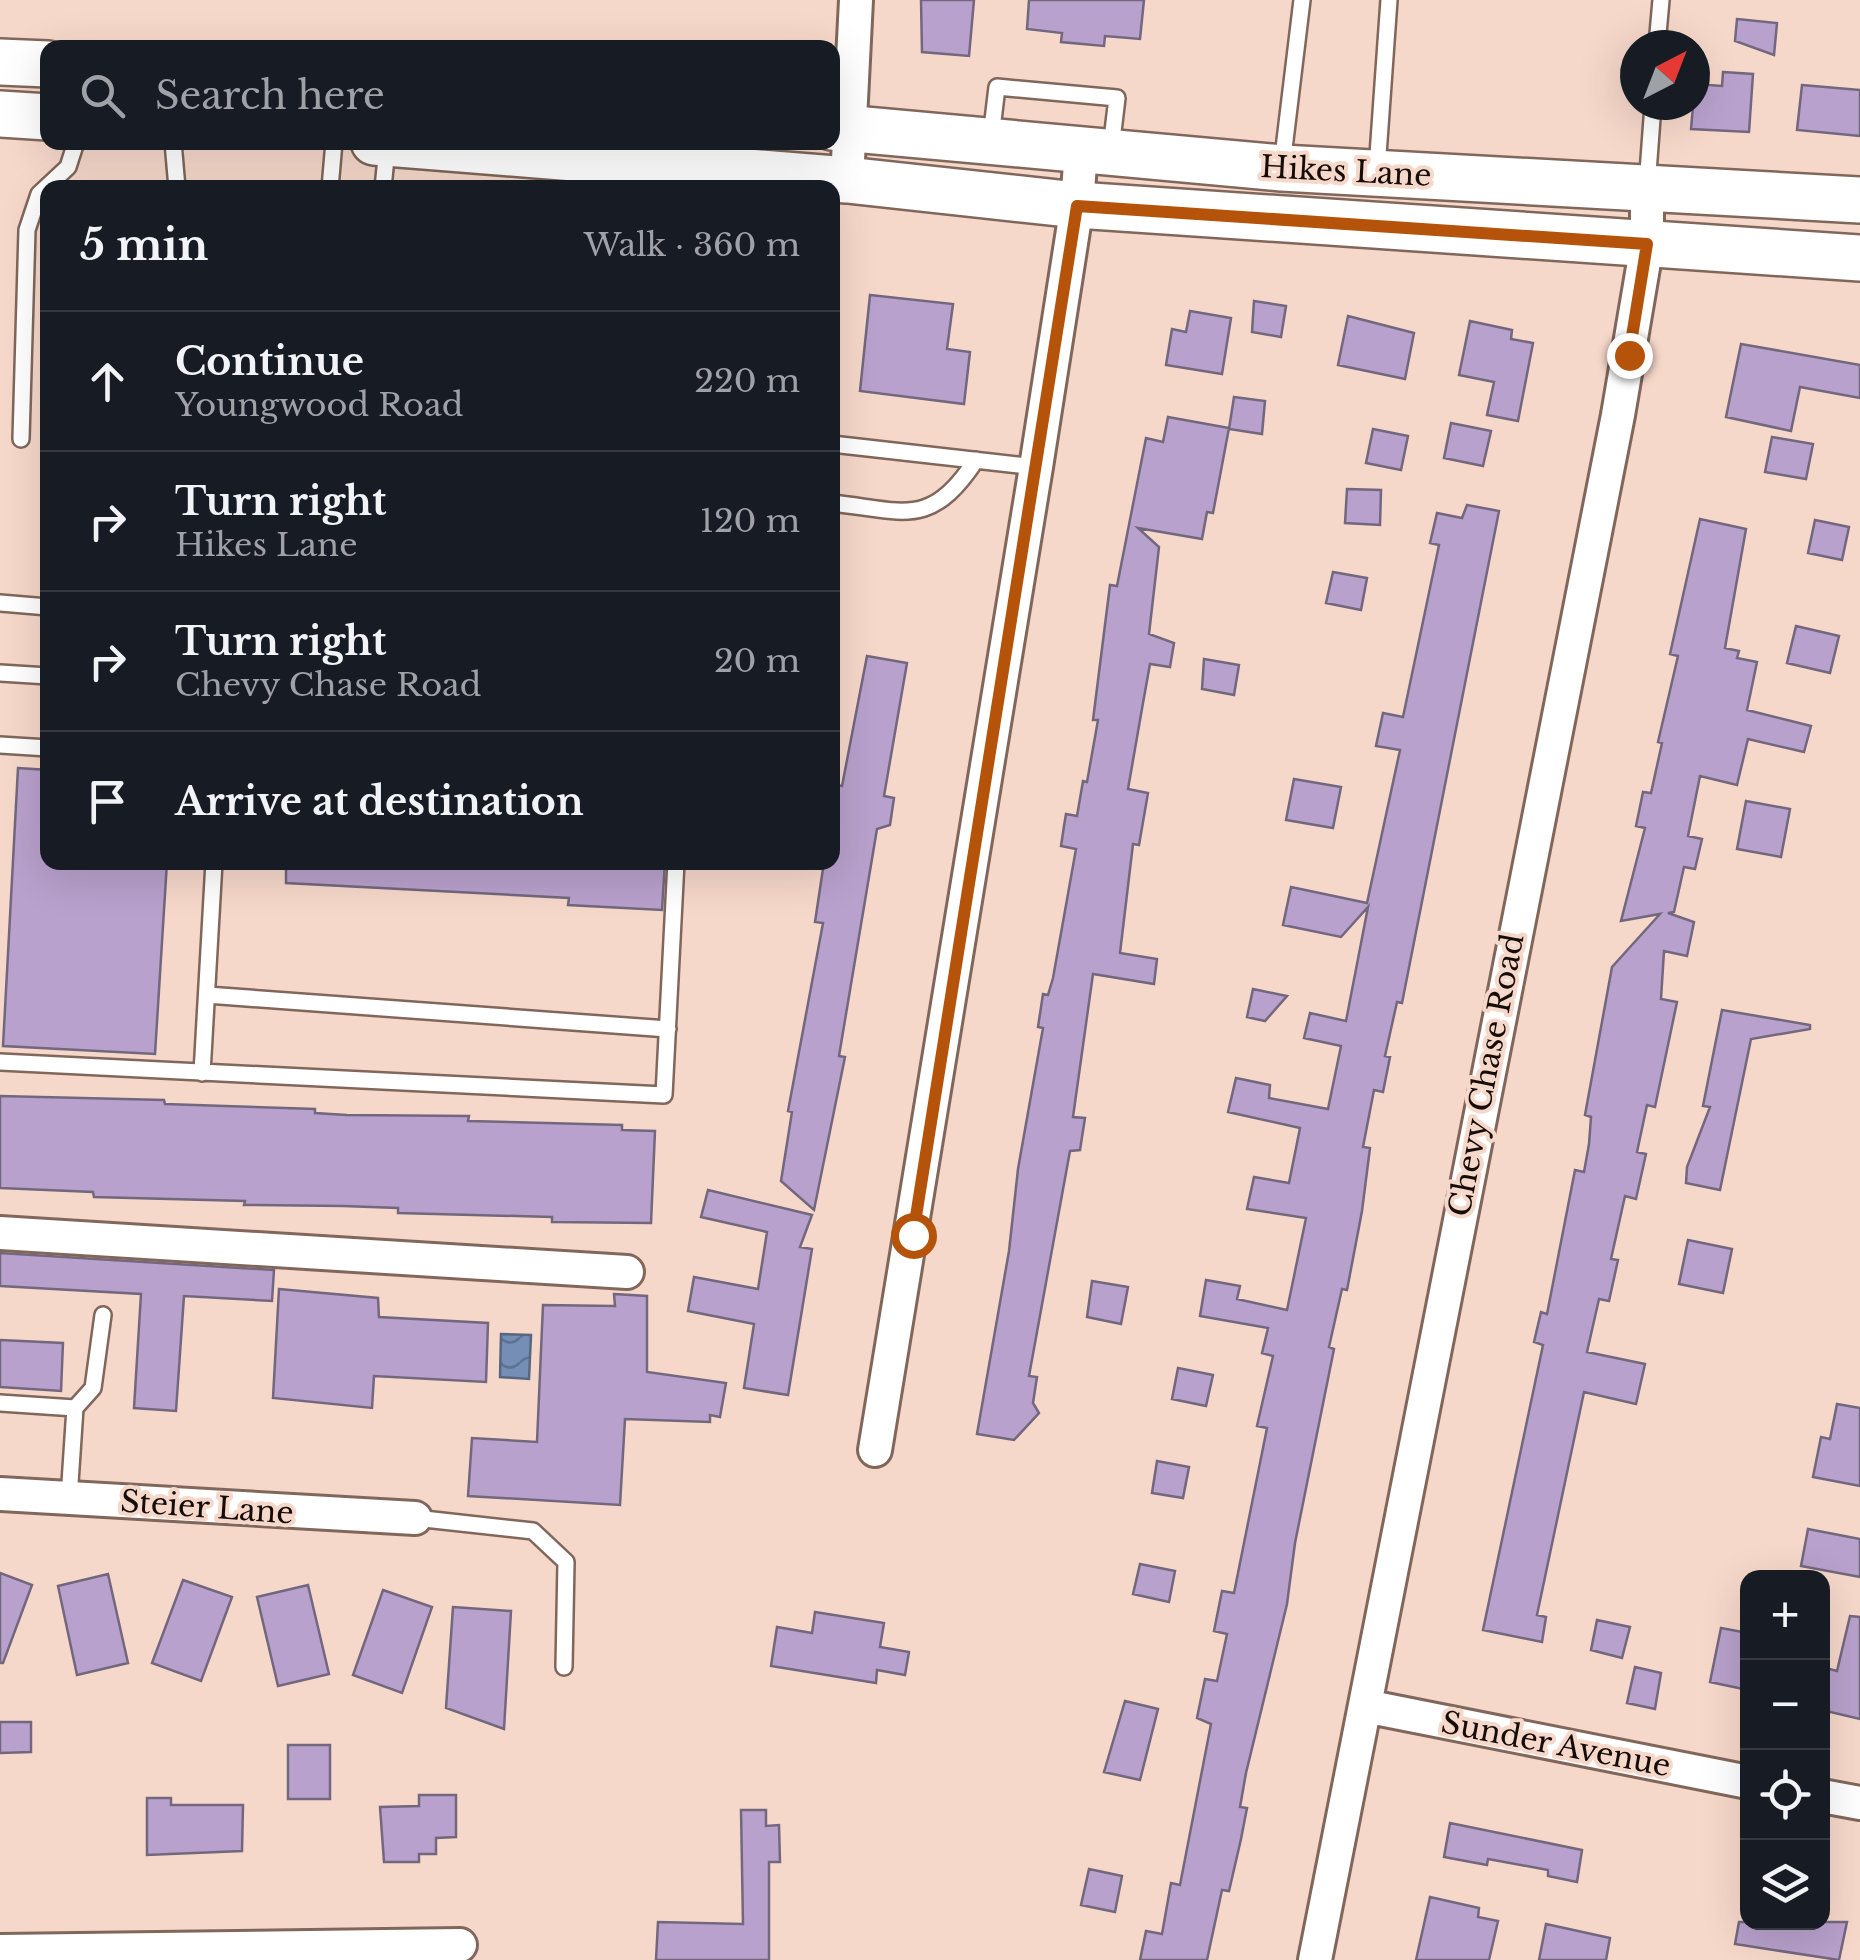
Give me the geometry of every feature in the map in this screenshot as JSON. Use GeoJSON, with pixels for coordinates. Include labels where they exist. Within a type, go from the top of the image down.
{"type":"FeatureCollection","features":[{"type":"Feature","properties":{"kind":"main road"},"geometry":{"type":"LineString","coordinates":[[0,62],[40,64]]}},
{"type":"Feature","properties":{"kind":"main road"},"geometry":{"type":"LineString","coordinates":[[0,114],[40,116]]}},
{"type":"Feature","properties":{"kind":"main road","name":"Hikes Lane"},"geometry":{"type":"LineString","coordinates":[[841,128],[1282,168],[1860,200]]}},
{"type":"Feature","properties":{"kind":"main road","name":"Hikes Lane"},"geometry":{"type":"LineString","coordinates":[[382,158],[661,176],[847,180],[1077,206],[1860,258]]}},
{"type":"Feature","properties":{"kind":"street"},"geometry":{"type":"LineString","coordinates":[[847,180],[841,128],[856,0]]}},
{"type":"Feature","properties":{"kind":"street"},"geometry":{"type":"LineString","coordinates":[[875,1450],[1077,206],[1096,151]]}},
{"type":"Feature","properties":{"kind":"street","name":"Chevy Chase Road"},"geometry":{"type":"LineString","coordinates":[[1315,1960],[1618,415],[1647,244],[1647,188]]}},
{"type":"Feature","properties":{"kind":"street"},"geometry":{"type":"LineString","coordinates":[[0,1233],[627,1272]]}},
{"type":"Feature","properties":{"kind":"street","name":"Steier Lane"},"geometry":{"type":"LineString","coordinates":[[0,1494],[414,1518]]}},
{"type":"Feature","properties":{"kind":"street","name":"Sunder Avenue"},"geometry":{"type":"LineString","coordinates":[[1365,1706],[1740,1780]]}},
{"type":"Feature","properties":{"kind":"street"},"geometry":{"type":"LineString","coordinates":[[1830,1797],[1860,1803]]}},
{"type":"Feature","properties":{"kind":"street"},"geometry":{"type":"LineString","coordinates":[[0,1950],[301,1954],[460,1945]]}},
{"type":"Feature","properties":{"kind":"lane"},"geometry":{"type":"LineString","coordinates":[[1282,168],[1302,0]]}},
{"type":"Feature","properties":{"kind":"lane"},"geometry":{"type":"LineString","coordinates":[[1377,172],[1389,0]]}},
{"type":"Feature","properties":{"kind":"lane"},"geometry":{"type":"LineString","coordinates":[[1658,30],[1660,0]]}},
{"type":"Feature","properties":{"kind":"lane"},"geometry":{"type":"LineString","coordinates":[[990,143],[997,87],[1117,98],[1096,151]]}},
{"type":"Feature","properties":{"kind":"lane"},"geometry":{"type":"LineString","coordinates":[[1647,188],[1652,120]]}},
{"type":"Feature","properties":{"kind":"lane"},"geometry":{"type":"LineString","coordinates":[[55,180],[68,168],[74,150]]}},
{"type":"Feature","properties":{"kind":"lane"},"geometry":{"type":"LineString","coordinates":[[174,150],[176,180]]}},
{"type":"Feature","properties":{"kind":"lane"},"geometry":{"type":"LineString","coordinates":[[331,180],[333,150]]}},
{"type":"Feature","properties":{"kind":"lane"},"geometry":{"type":"LineString","coordinates":[[21,440],[27,230],[40,193]]}},
{"type":"Feature","properties":{"kind":"lane"},"geometry":{"type":"LineString","coordinates":[[840,445],[1036,467]]}},
{"type":"Feature","properties":{"kind":"lane"},"geometry":{"type":"LineString","coordinates":[[840,504],[920,513],[945,500],[976,460]]}},
{"type":"Feature","properties":{"kind":"lane"},"geometry":{"type":"LineString","coordinates":[[0,603],[40,606]]}},
{"type":"Feature","properties":{"kind":"lane"},"geometry":{"type":"LineString","coordinates":[[0,673],[40,676]]}},
{"type":"Feature","properties":{"kind":"lane"},"geometry":{"type":"LineString","coordinates":[[0,745],[40,748]]}},
{"type":"Feature","properties":{"kind":"lane"},"geometry":{"type":"LineString","coordinates":[[202,1072],[214,870]]}},
{"type":"Feature","properties":{"kind":"lane"},"geometry":{"type":"LineString","coordinates":[[0,1062],[664,1095],[676,870]]}},
{"type":"Feature","properties":{"kind":"lane"},"geometry":{"type":"LineString","coordinates":[[206,996],[668,1029]]}},
{"type":"Feature","properties":{"kind":"lane"},"geometry":{"type":"LineString","coordinates":[[69,1498],[75,1408],[93,1388],[103,1315]]}},
{"type":"Feature","properties":{"kind":"lane"},"geometry":{"type":"LineString","coordinates":[[0,1403],[75,1408]]}},
{"type":"Feature","properties":{"kind":"lane"},"geometry":{"type":"LineString","coordinates":[[414,1518],[533,1531],[566,1562],[564,1667]]}},
{"type":"Feature","properties":{"kind":"water"},"geometry":{"type":"Polygon","coordinates":[[[501,1334],[531,1335],[529,1379],[500,1377],[501,1334]]]}},
{"type":"Feature","properties":{"kind":"building"},"geometry":{"type":"Polygon","coordinates":[[[921,0],[974,0],[969,56],[922,52],[921,0]]]}},
{"type":"Feature","properties":{"kind":"building"},"geometry":{"type":"Polygon","coordinates":[[[1029,0],[1144,0],[1140,39],[1105,36],[1104,46],[1061,42],[1062,33],[1027,29],[1029,0]]]}},
{"type":"Feature","properties":{"kind":"building"},"geometry":{"type":"Polygon","coordinates":[[[1737,19],[1777,23],[1774,55],[1735,41],[1737,19]]]}},
{"type":"Feature","properties":{"kind":"building"},"geometry":{"type":"Polygon","coordinates":[[[1723,72],[1753,74],[1749,132],[1691,129],[1692,120],[1710,120],[1710,85],[1722,86],[1723,72]]]}},
{"type":"Feature","properties":{"kind":"building"},"geometry":{"type":"Polygon","coordinates":[[[1802,85],[1860,90],[1860,136],[1797,130],[1802,85]]]}},
{"type":"Feature","properties":{"kind":"building"},"geometry":{"type":"Polygon","coordinates":[[[870,295],[953,304],[947,349],[970,352],[964,404],[860,391],[870,295]]]}},
{"type":"Feature","properties":{"kind":"building"},"geometry":{"type":"Polygon","coordinates":[[[1254,301],[1286,306],[1281,337],[1252,332],[1254,301]]]}},
{"type":"Feature","properties":{"kind":"building"},"geometry":{"type":"Polygon","coordinates":[[[1190,311],[1231,318],[1222,374],[1166,365],[1172,329],[1186,332],[1190,311]]]}},
{"type":"Feature","properties":{"kind":"building"},"geometry":{"type":"Polygon","coordinates":[[[1348,316],[1414,333],[1405,379],[1338,365],[1348,316]]]}},
{"type":"Feature","properties":{"kind":"building"},"geometry":{"type":"Polygon","coordinates":[[[1470,321],[1512,330],[1511,339],[1533,343],[1518,421],[1487,415],[1494,382],[1459,375],[1470,321]]]}},
{"type":"Feature","properties":{"kind":"building"},"geometry":{"type":"Polygon","coordinates":[[[1741,344],[1860,365],[1860,398],[1800,387],[1791,431],[1726,417],[1741,344]]]}},
{"type":"Feature","properties":{"kind":"building"},"geometry":{"type":"Polygon","coordinates":[[[1234,397],[1265,401],[1262,434],[1229,429],[1234,397]]]}},
{"type":"Feature","properties":{"kind":"building"},"geometry":{"type":"Polygon","coordinates":[[[1168,417],[1229,428],[1213,513],[1207,512],[1202,539],[1138,528],[1159,547],[1149,634],[1174,643],[1170,667],[1150,664],[1128,789],[1148,793],[1139,845],[1133,844],[1120,953],[1157,959],[1154,984],[1093,974],[1073,1117],[1085,1118],[1080,1150],[1070,1151],[1029,1376],[1037,1377],[1033,1403],[1039,1413],[1014,1440],[977,1434],[1043,1028],[1038,1027],[1043,994],[1048,995],[1053,978],[1076,849],[1061,846],[1066,814],[1077,816],[1083,781],[1087,782],[1098,720],[1093,720],[1110,585],[1117,586],[1146,438],[1163,442],[1168,417]]]}},
{"type":"Feature","properties":{"kind":"building"},"geometry":{"type":"Polygon","coordinates":[[[1451,423],[1491,431],[1483,466],[1444,458],[1451,423]]]}},
{"type":"Feature","properties":{"kind":"building"},"geometry":{"type":"Polygon","coordinates":[[[1373,429],[1408,436],[1401,470],[1366,463],[1373,429]]]}},
{"type":"Feature","properties":{"kind":"building"},"geometry":{"type":"Polygon","coordinates":[[[1772,437],[1813,444],[1806,479],[1765,472],[1772,437]]]}},
{"type":"Feature","properties":{"kind":"building"},"geometry":{"type":"Polygon","coordinates":[[[1347,489],[1381,490],[1380,525],[1345,523],[1347,489]]]}},
{"type":"Feature","properties":{"kind":"building"},"geometry":{"type":"Polygon","coordinates":[[[1467,505],[1499,511],[1402,1003],[1397,1002],[1385,1056],[1390,1057],[1383,1092],[1374,1090],[1363,1147],[1370,1148],[1362,1211],[1347,1290],[1342,1289],[1329,1347],[1334,1349],[1295,1543],[1287,1604],[1246,1773],[1240,1807],[1247,1808],[1241,1839],[1229,1891],[1222,1890],[1207,1960],[1140,1960],[1146,1931],[1162,1934],[1171,1883],[1180,1885],[1211,1724],[1197,1718],[1205,1679],[1217,1681],[1227,1634],[1214,1631],[1222,1591],[1234,1593],[1267,1428],[1257,1426],[1273,1356],[1262,1353],[1268,1328],[1200,1316],[1206,1280],[1240,1286],[1237,1299],[1287,1310],[1306,1218],[1247,1209],[1254,1177],[1289,1183],[1300,1128],[1228,1112],[1236,1078],[1270,1085],[1269,1098],[1328,1109],[1341,1046],[1304,1038],[1310,1013],[1346,1021],[1368,907],[1341,937],[1283,925],[1291,887],[1367,903],[1400,750],[1376,746],[1383,713],[1403,717],[1439,545],[1430,543],[1437,513],[1462,518],[1467,505]]]}},
{"type":"Feature","properties":{"kind":"building"},"geometry":{"type":"Polygon","coordinates":[[[1700,519],[1746,529],[1725,648],[1739,651],[1737,658],[1757,662],[1747,710],[1811,726],[1804,752],[1748,739],[1737,785],[1700,776],[1688,836],[1702,839],[1695,869],[1684,867],[1674,912],[1668,913],[1694,922],[1687,956],[1664,951],[1661,999],[1677,1002],[1655,1107],[1647,1105],[1637,1152],[1646,1154],[1636,1199],[1625,1196],[1611,1259],[1618,1260],[1609,1301],[1599,1299],[1587,1352],[1645,1364],[1636,1404],[1584,1392],[1537,1615],[1546,1617],[1542,1642],[1483,1630],[1543,1345],[1534,1342],[1541,1312],[1547,1314],[1575,1170],[1584,1172],[1591,1117],[1585,1115],[1612,967],[1660,914],[1621,921],[1645,828],[1636,826],[1643,792],[1651,793],[1662,743],[1658,742],[1678,656],[1670,654],[1700,519]]]}},
{"type":"Feature","properties":{"kind":"building"},"geometry":{"type":"Polygon","coordinates":[[[1815,520],[1849,527],[1842,560],[1808,553],[1815,520]]]}},
{"type":"Feature","properties":{"kind":"building"},"geometry":{"type":"Polygon","coordinates":[[[1333,572],[1367,578],[1361,610],[1326,603],[1333,572]]]}},
{"type":"Feature","properties":{"kind":"building"},"geometry":{"type":"Polygon","coordinates":[[[1796,626],[1839,636],[1830,673],[1787,663],[1796,626]]]}},
{"type":"Feature","properties":{"kind":"building"},"geometry":{"type":"Polygon","coordinates":[[[867,656],[907,663],[884,796],[894,798],[890,825],[877,829],[839,1056],[845,1057],[814,1210],[781,1181],[792,1112],[788,1111],[823,923],[815,922],[823,870],[840,870],[842,786],[867,656]]]}},
{"type":"Feature","properties":{"kind":"building"},"geometry":{"type":"Polygon","coordinates":[[[1204,659],[1239,665],[1234,695],[1202,689],[1204,659]]]}},
{"type":"Feature","properties":{"kind":"building"},"geometry":{"type":"Polygon","coordinates":[[[18,768],[40,769],[40,870],[166,870],[155,1054],[3,1046],[18,768]]]}},
{"type":"Feature","properties":{"kind":"building"},"geometry":{"type":"Polygon","coordinates":[[[1294,779],[1341,787],[1333,828],[1286,820],[1294,779]]]}},
{"type":"Feature","properties":{"kind":"building"},"geometry":{"type":"Polygon","coordinates":[[[1746,801],[1790,809],[1781,857],[1737,849],[1746,801]]]}},
{"type":"Feature","properties":{"kind":"building"},"geometry":{"type":"Polygon","coordinates":[[[286,870],[664,870],[662,910],[568,905],[569,898],[286,883],[286,870]]]}},
{"type":"Feature","properties":{"kind":"building"},"geometry":{"type":"Polygon","coordinates":[[[1253,989],[1287,996],[1265,1021],[1247,1017],[1253,989]]]}},
{"type":"Feature","properties":{"kind":"building"},"geometry":{"type":"Polygon","coordinates":[[[1722,1010],[1810,1025],[1810,1029],[1751,1039],[1720,1190],[1686,1183],[1687,1167],[1710,1107],[1703,1106],[1722,1010]]]}},
{"type":"Feature","properties":{"kind":"building"},"geometry":{"type":"Polygon","coordinates":[[[0,1096],[164,1100],[165,1104],[315,1109],[315,1113],[347,1115],[469,1116],[468,1121],[622,1125],[622,1130],[655,1131],[651,1223],[552,1222],[552,1217],[244,1205],[245,1201],[94,1197],[93,1192],[0,1188],[0,1096]]]}},
{"type":"Feature","properties":{"kind":"building"},"geometry":{"type":"Polygon","coordinates":[[[708,1190],[812,1215],[800,1247],[812,1249],[788,1395],[744,1388],[754,1324],[688,1311],[694,1277],[758,1289],[767,1232],[701,1217],[708,1190]]]}},
{"type":"Feature","properties":{"kind":"building"},"geometry":{"type":"Polygon","coordinates":[[[1688,1240],[1732,1249],[1723,1293],[1679,1284],[1688,1240]]]}},
{"type":"Feature","properties":{"kind":"building"},"geometry":{"type":"Polygon","coordinates":[[[0,1253],[274,1270],[272,1301],[184,1296],[176,1411],[134,1408],[141,1294],[0,1286],[0,1253]]]}},
{"type":"Feature","properties":{"kind":"building"},"geometry":{"type":"Polygon","coordinates":[[[1092,1281],[1128,1287],[1121,1324],[1087,1317],[1092,1281]]]}},
{"type":"Feature","properties":{"kind":"building"},"geometry":{"type":"Polygon","coordinates":[[[279,1289],[378,1298],[379,1317],[488,1323],[486,1382],[374,1376],[372,1408],[273,1398],[279,1289]]]}},
{"type":"Feature","properties":{"kind":"building"},"geometry":{"type":"Polygon","coordinates":[[[614,1294],[647,1296],[647,1372],[726,1383],[720,1417],[710,1415],[710,1422],[625,1419],[620,1505],[468,1496],[472,1438],[537,1442],[543,1305],[615,1306],[614,1294]]]}},
{"type":"Feature","properties":{"kind":"building"},"geometry":{"type":"Polygon","coordinates":[[[0,1340],[63,1343],[61,1391],[0,1387],[0,1340]]]}},
{"type":"Feature","properties":{"kind":"building"},"geometry":{"type":"Polygon","coordinates":[[[1178,1368],[1213,1375],[1206,1406],[1172,1399],[1178,1368]]]}},
{"type":"Feature","properties":{"kind":"building"},"geometry":{"type":"Polygon","coordinates":[[[1837,1404],[1860,1408],[1860,1486],[1813,1477],[1821,1437],[1830,1439],[1837,1404]]]}},
{"type":"Feature","properties":{"kind":"building"},"geometry":{"type":"Polygon","coordinates":[[[1157,1461],[1189,1467],[1183,1498],[1152,1493],[1157,1461]]]}},
{"type":"Feature","properties":{"kind":"building"},"geometry":{"type":"Polygon","coordinates":[[[1808,1529],[1860,1539],[1860,1577],[1801,1566],[1808,1529]]]}},
{"type":"Feature","properties":{"kind":"building"},"geometry":{"type":"Polygon","coordinates":[[[1140,1564],[1175,1571],[1169,1602],[1133,1594],[1140,1564]]]}},
{"type":"Feature","properties":{"kind":"building"},"geometry":{"type":"Polygon","coordinates":[[[0,1573],[32,1585],[3,1663],[0,1663],[0,1573]]]}},
{"type":"Feature","properties":{"kind":"building"},"geometry":{"type":"Polygon","coordinates":[[[108,1574],[128,1663],[77,1675],[58,1586],[108,1574]]]}},
{"type":"Feature","properties":{"kind":"building"},"geometry":{"type":"Polygon","coordinates":[[[183,1580],[232,1597],[201,1681],[152,1663],[183,1580]]]}},
{"type":"Feature","properties":{"kind":"building"},"geometry":{"type":"Polygon","coordinates":[[[308,1585],[329,1674],[278,1686],[257,1597],[308,1585]]]}},
{"type":"Feature","properties":{"kind":"building"},"geometry":{"type":"Polygon","coordinates":[[[383,1590],[432,1607],[402,1693],[353,1675],[383,1590]]]}},
{"type":"Feature","properties":{"kind":"building"},"geometry":{"type":"Polygon","coordinates":[[[453,1607],[511,1611],[504,1729],[446,1708],[453,1607]]]}},
{"type":"Feature","properties":{"kind":"building"},"geometry":{"type":"Polygon","coordinates":[[[815,1612],[884,1623],[880,1647],[909,1652],[905,1675],[877,1670],[876,1683],[771,1666],[777,1627],[812,1633],[815,1612]]]}},
{"type":"Feature","properties":{"kind":"building"},"geometry":{"type":"Polygon","coordinates":[[[1850,1616],[1860,1617],[1860,1719],[1830,1712],[1830,1669],[1837,1671],[1850,1616]]]}},
{"type":"Feature","properties":{"kind":"building"},"geometry":{"type":"Polygon","coordinates":[[[1597,1620],[1630,1627],[1622,1658],[1591,1650],[1597,1620]]]}},
{"type":"Feature","properties":{"kind":"building"},"geometry":{"type":"Polygon","coordinates":[[[1721,1628],[1740,1632],[1740,1688],[1710,1682],[1721,1628]]]}},
{"type":"Feature","properties":{"kind":"building"},"geometry":{"type":"Polygon","coordinates":[[[1635,1667],[1661,1673],[1655,1709],[1627,1703],[1635,1667]]]}},
{"type":"Feature","properties":{"kind":"building"},"geometry":{"type":"Polygon","coordinates":[[[1125,1701],[1158,1709],[1140,1780],[1104,1772],[1125,1701]]]}},
{"type":"Feature","properties":{"kind":"building"},"geometry":{"type":"Polygon","coordinates":[[[0,1722],[31,1722],[31,1752],[0,1753],[0,1722]]]}},
{"type":"Feature","properties":{"kind":"building"},"geometry":{"type":"Polygon","coordinates":[[[288,1745],[330,1745],[330,1799],[288,1799],[288,1745]]]}},
{"type":"Feature","properties":{"kind":"building"},"geometry":{"type":"Polygon","coordinates":[[[419,1795],[456,1795],[456,1837],[436,1838],[436,1854],[419,1854],[419,1862],[384,1862],[380,1807],[419,1806],[419,1795]]]}},
{"type":"Feature","properties":{"kind":"building"},"geometry":{"type":"Polygon","coordinates":[[[147,1798],[171,1798],[171,1805],[243,1805],[242,1851],[147,1855],[147,1798]]]}},
{"type":"Feature","properties":{"kind":"building"},"geometry":{"type":"Polygon","coordinates":[[[741,1810],[766,1810],[766,1826],[779,1825],[780,1862],[769,1862],[769,1960],[656,1960],[658,1922],[743,1924],[741,1810]]]}},
{"type":"Feature","properties":{"kind":"building"},"geometry":{"type":"Polygon","coordinates":[[[1450,1823],[1582,1850],[1577,1882],[1548,1876],[1548,1870],[1488,1859],[1487,1865],[1444,1857],[1450,1823]]]}},
{"type":"Feature","properties":{"kind":"building"},"geometry":{"type":"Polygon","coordinates":[[[1089,1869],[1122,1876],[1115,1912],[1081,1905],[1089,1869]]]}},
{"type":"Feature","properties":{"kind":"building"},"geometry":{"type":"Polygon","coordinates":[[[1430,1897],[1479,1908],[1478,1917],[1498,1921],[1489,1960],[1416,1960],[1430,1897]]]}},
{"type":"Feature","properties":{"kind":"building"},"geometry":{"type":"Polygon","coordinates":[[[1739,1922],[1740,1930],[1830,1930],[1830,1922],[1847,1922],[1839,1960],[1735,1944],[1739,1922]]]}},
{"type":"Feature","properties":{"kind":"building"},"geometry":{"type":"Polygon","coordinates":[[[1546,1924],[1610,1938],[1606,1960],[1539,1960],[1546,1924]]]}},
{"type":"Feature","properties":{"kind":"route"},"geometry":{"type":"LineString","coordinates":[[913,1235],[1077,206],[1647,244],[1629,355]]}}]}
